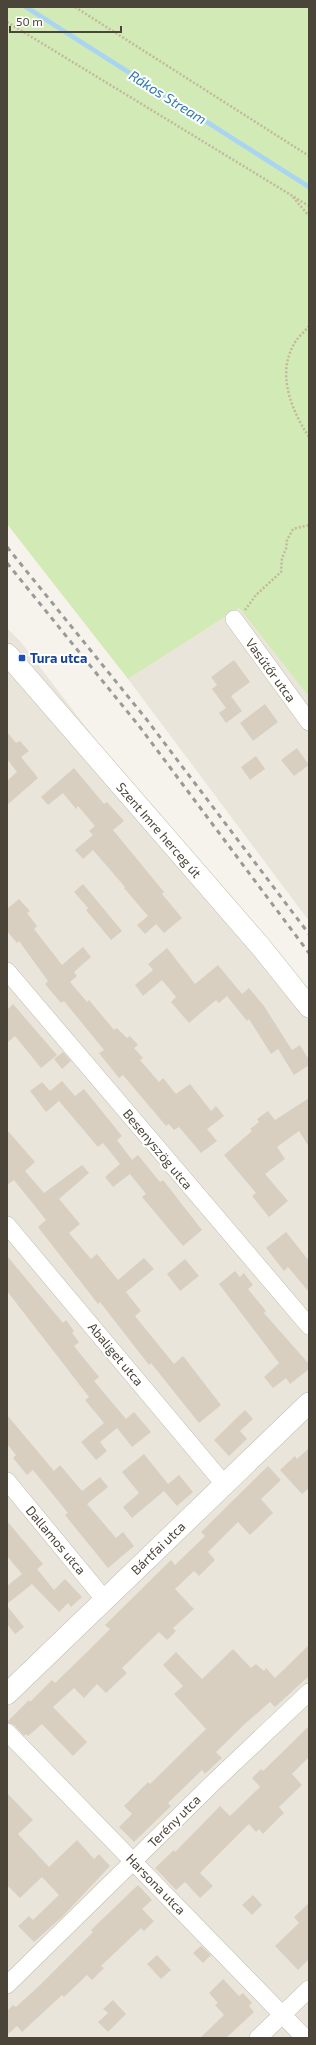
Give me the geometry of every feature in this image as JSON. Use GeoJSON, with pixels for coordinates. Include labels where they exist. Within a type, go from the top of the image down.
{"type":"FeatureCollection","features":[{"type":"Feature","properties":{"kind":"street","name":"Vasútőr utca"},"geometry":{"type":"LineString","coordinates":[[234,619],[309,722]]}},
{"type":"Feature","properties":{"kind":"street","name":"Szent Imre herceg út"},"geometry":{"type":"LineString","coordinates":[[7,654],[261,947],[309,1008]]}},
{"type":"Feature","properties":{"kind":"street","name":"Besenyszög utca"},"geometry":{"type":"LineString","coordinates":[[7,971],[309,1326]]}},
{"type":"Feature","properties":{"kind":"street","name":"Abaliget utca"},"geometry":{"type":"LineString","coordinates":[[7,1225],[224,1484]]}},
{"type":"Feature","properties":{"kind":"street","name":"Bártfai utca"},"geometry":{"type":"LineString","coordinates":[[7,1694],[309,1403]]}},
{"type":"Feature","properties":{"kind":"street","name":"Dallamos utca"},"geometry":{"type":"LineString","coordinates":[[7,1481],[105,1600]]}},
{"type":"Feature","properties":{"kind":"street","name":"Terény utca"},"geometry":{"type":"LineString","coordinates":[[7,1985],[309,1692]]}},
{"type":"Feature","properties":{"kind":"street","name":"Harsona utca"},"geometry":{"type":"LineString","coordinates":[[7,1732],[305,2038]]}},
{"type":"Feature","properties":{"kind":"street"},"geometry":{"type":"LineString","coordinates":[[258,2038],[309,1989]]}},
{"type":"Feature","properties":{"kind":"path"},"geometry":{"type":"LineString","coordinates":[[74,7],[309,156]]}},
{"type":"Feature","properties":{"kind":"path"},"geometry":{"type":"LineString","coordinates":[[7,22],[309,206]]}},
{"type":"Feature","properties":{"kind":"path"},"geometry":{"type":"LineString","coordinates":[[291,195],[309,216]]}},
{"type":"Feature","properties":{"kind":"path"},"geometry":{"type":"LineString","coordinates":[[309,326],[293,345],[287,370],[286,382],[291,403],[300,423],[309,437]]}},
{"type":"Feature","properties":{"kind":"path"},"geometry":{"type":"LineString","coordinates":[[234,619],[248,608],[256,596],[281,572],[282,558],[286,549],[287,540],[293,529],[309,525]]}},
{"type":"Feature","properties":{"kind":"shaded area"},"geometry":{"type":"Polygon","coordinates":[[[239,608],[309,697],[309,921],[128,679],[239,608]]]}},
{"type":"Feature","properties":{"kind":"shaded area"},"geometry":{"type":"Polygon","coordinates":[[[7,628],[20,641],[309,1018],[309,2038],[7,2038],[7,628]]]}},
{"type":"Feature","properties":{"kind":"green space"},"geometry":{"type":"Polygon","coordinates":[[[7,7],[309,7],[309,697],[239,608],[128,679],[7,524],[7,7]]]}},
{"type":"Feature","properties":{"kind":"building"},"geometry":{"type":"Polygon","coordinates":[[[234,660],[250,682],[231,696],[242,711],[226,723],[219,713],[226,708],[212,689],[217,685],[211,677],[234,660]]]}},
{"type":"Feature","properties":{"kind":"building"},"geometry":{"type":"Polygon","coordinates":[[[265,704],[278,722],[253,741],[240,723],[265,704]]]}},
{"type":"Feature","properties":{"kind":"building"},"geometry":{"type":"Polygon","coordinates":[[[7,732],[16,743],[20,741],[29,751],[21,757],[38,778],[7,805],[7,781],[17,772],[7,759],[7,732]]]}},
{"type":"Feature","properties":{"kind":"building"},"geometry":{"type":"Polygon","coordinates":[[[297,748],[309,765],[294,776],[281,760],[297,748]]]}},
{"type":"Feature","properties":{"kind":"building"},"geometry":{"type":"Polygon","coordinates":[[[256,756],[265,769],[250,780],[241,767],[256,756]]]}},
{"type":"Feature","properties":{"kind":"building"},"geometry":{"type":"Polygon","coordinates":[[[74,768],[104,804],[107,802],[124,821],[113,830],[164,892],[162,894],[182,918],[164,933],[156,924],[145,934],[137,925],[148,916],[124,888],[125,887],[93,850],[83,859],[75,850],[93,835],[89,831],[95,826],[78,806],[76,809],[63,793],[48,805],[41,797],[74,768]]]}},
{"type":"Feature","properties":{"kind":"building"},"geometry":{"type":"Polygon","coordinates":[[[83,884],[122,931],[111,940],[86,910],[88,908],[74,892],[83,884]]]}},
{"type":"Feature","properties":{"kind":"building"},"geometry":{"type":"Polygon","coordinates":[[[19,899],[30,911],[27,913],[37,926],[34,929],[62,965],[83,947],[91,957],[74,972],[77,976],[70,982],[87,1002],[89,1000],[114,1030],[117,1028],[127,1038],[130,1036],[138,1045],[134,1048],[143,1058],[140,1060],[159,1082],[163,1078],[176,1094],[190,1084],[211,1111],[216,1106],[224,1116],[207,1129],[217,1141],[201,1153],[179,1127],[174,1130],[169,1124],[166,1126],[123,1075],[119,1078],[99,1053],[104,1050],[64,1001],[61,1003],[45,984],[48,981],[19,941],[17,943],[7,931],[7,909],[19,899]]]}},
{"type":"Feature","properties":{"kind":"building"},"geometry":{"type":"Polygon","coordinates":[[[167,948],[195,984],[218,965],[242,994],[249,988],[264,1006],[292,1050],[300,1045],[309,1060],[309,1065],[294,1075],[278,1049],[271,1054],[249,1019],[247,1021],[227,996],[219,1003],[216,1000],[189,1023],[171,1002],[176,997],[162,980],[143,996],[135,985],[153,970],[148,964],[167,948]]]}},
{"type":"Feature","properties":{"kind":"building"},"geometry":{"type":"Polygon","coordinates":[[[13,1004],[57,1055],[41,1068],[15,1036],[7,1043],[7,1010],[13,1004]]]}},
{"type":"Feature","properties":{"kind":"building"},"geometry":{"type":"Polygon","coordinates":[[[63,1052],[71,1061],[62,1069],[54,1059],[63,1052]]]}},
{"type":"Feature","properties":{"kind":"building"},"geometry":{"type":"Polygon","coordinates":[[[62,1081],[75,1096],[84,1089],[122,1136],[117,1140],[132,1160],[138,1155],[160,1182],[163,1180],[202,1230],[183,1246],[142,1197],[146,1194],[130,1174],[113,1187],[105,1177],[120,1164],[103,1143],[98,1147],[59,1101],[46,1112],[30,1091],[42,1082],[50,1091],[62,1081]]]}},
{"type":"Feature","properties":{"kind":"building"},"geometry":{"type":"Polygon","coordinates":[[[309,1098],[309,1147],[299,1131],[277,1147],[285,1159],[265,1174],[288,1201],[269,1217],[252,1196],[256,1193],[224,1155],[252,1131],[250,1129],[259,1122],[257,1119],[268,1111],[275,1120],[309,1098]]]}},
{"type":"Feature","properties":{"kind":"building"},"geometry":{"type":"Polygon","coordinates":[[[7,1130],[35,1162],[25,1171],[44,1193],[82,1165],[89,1173],[59,1199],[80,1224],[69,1233],[91,1259],[97,1254],[118,1280],[144,1258],[154,1269],[126,1292],[141,1311],[135,1316],[174,1364],[183,1356],[221,1405],[199,1423],[151,1363],[149,1365],[100,1302],[98,1304],[38,1227],[46,1220],[14,1180],[7,1185],[7,1130]]]}},
{"type":"Feature","properties":{"kind":"building"},"geometry":{"type":"Polygon","coordinates":[[[286,1232],[309,1261],[309,1292],[288,1267],[284,1271],[266,1248],[286,1232]]]}},
{"type":"Feature","properties":{"kind":"building"},"geometry":{"type":"Polygon","coordinates":[[[7,1256],[63,1323],[66,1320],[74,1331],[72,1333],[79,1342],[74,1346],[99,1377],[94,1381],[126,1419],[134,1412],[151,1432],[132,1447],[117,1428],[100,1442],[107,1451],[96,1460],[81,1442],[104,1423],[85,1400],[89,1397],[7,1291],[7,1256]]]}},
{"type":"Feature","properties":{"kind":"building"},"geometry":{"type":"Polygon","coordinates":[[[185,1259],[199,1276],[180,1291],[167,1274],[185,1259]]]}},
{"type":"Feature","properties":{"kind":"building"},"geometry":{"type":"Polygon","coordinates":[[[235,1271],[240,1277],[244,1273],[253,1285],[248,1289],[266,1311],[264,1313],[309,1364],[309,1369],[290,1384],[286,1378],[273,1388],[264,1377],[279,1363],[219,1284],[235,1271]]]}},
{"type":"Feature","properties":{"kind":"building"},"geometry":{"type":"Polygon","coordinates":[[[245,1410],[253,1419],[240,1431],[247,1439],[229,1456],[214,1440],[245,1410]]]}},
{"type":"Feature","properties":{"kind":"building"},"geometry":{"type":"Polygon","coordinates":[[[7,1415],[54,1471],[60,1465],[82,1491],[100,1477],[108,1487],[87,1504],[116,1538],[123,1532],[134,1546],[108,1568],[65,1515],[68,1513],[33,1470],[27,1475],[13,1458],[16,1455],[7,1444],[7,1415]]]}},
{"type":"Feature","properties":{"kind":"building"},"geometry":{"type":"Polygon","coordinates":[[[309,1448],[309,1488],[302,1494],[280,1470],[295,1456],[297,1459],[309,1448]]]}},
{"type":"Feature","properties":{"kind":"building"},"geometry":{"type":"Polygon","coordinates":[[[144,1454],[168,1484],[179,1475],[193,1492],[177,1506],[164,1491],[132,1518],[123,1507],[139,1493],[122,1472],[144,1454]]]}},
{"type":"Feature","properties":{"kind":"building"},"geometry":{"type":"Polygon","coordinates":[[[268,1466],[281,1480],[261,1499],[273,1513],[250,1535],[238,1522],[208,1552],[215,1560],[199,1576],[194,1571],[175,1589],[194,1609],[173,1628],[176,1631],[167,1640],[159,1632],[122,1668],[127,1673],[106,1693],[97,1684],[84,1698],[74,1688],[53,1707],[87,1742],[73,1756],[42,1724],[28,1736],[26,1734],[24,1736],[14,1725],[7,1722],[52,1680],[55,1683],[85,1654],[110,1629],[105,1625],[171,1560],[175,1565],[205,1536],[201,1532],[268,1466]]]}},
{"type":"Feature","properties":{"kind":"building"},"geometry":{"type":"Polygon","coordinates":[[[7,1521],[43,1564],[37,1569],[54,1590],[65,1579],[82,1597],[71,1607],[68,1603],[59,1612],[32,1584],[7,1604],[7,1586],[22,1574],[7,1556],[7,1521]]]}},
{"type":"Feature","properties":{"kind":"building"},"geometry":{"type":"Polygon","coordinates":[[[7,1606],[24,1627],[15,1634],[7,1624],[7,1606]]]}},
{"type":"Feature","properties":{"kind":"building"},"geometry":{"type":"Polygon","coordinates":[[[309,1645],[309,1676],[275,1707],[270,1702],[247,1722],[216,1752],[222,1758],[205,1774],[202,1770],[168,1803],[171,1806],[134,1842],[119,1827],[132,1814],[124,1806],[148,1782],[150,1784],[206,1729],[174,1694],[183,1686],[163,1665],[176,1652],[202,1679],[233,1649],[251,1668],[256,1664],[264,1671],[266,1668],[275,1678],[309,1645]]]}},
{"type":"Feature","properties":{"kind":"building"},"geometry":{"type":"Polygon","coordinates":[[[309,1726],[309,1757],[292,1774],[302,1785],[279,1807],[284,1813],[263,1834],[259,1829],[256,1832],[249,1824],[200,1873],[213,1886],[200,1898],[185,1882],[176,1890],[155,1868],[174,1850],[175,1852],[220,1806],[230,1816],[260,1787],[252,1778],[261,1769],[263,1771],[309,1726]]]}},
{"type":"Feature","properties":{"kind":"building"},"geometry":{"type":"Polygon","coordinates":[[[7,1793],[33,1820],[18,1834],[49,1867],[77,1840],[94,1859],[99,1854],[110,1866],[63,1916],[34,1942],[18,1926],[29,1916],[33,1920],[59,1895],[42,1877],[20,1898],[7,1885],[7,1793]]]}},
{"type":"Feature","properties":{"kind":"building"},"geometry":{"type":"Polygon","coordinates":[[[138,1885],[152,1900],[142,1909],[154,1921],[144,1931],[141,1928],[101,1966],[104,1968],[92,1980],[87,1975],[64,1997],[62,1995],[22,2032],[17,2026],[7,2035],[7,2011],[13,2005],[16,2007],[39,1986],[93,1932],[91,1930],[138,1885]]]}},
{"type":"Feature","properties":{"kind":"building"},"geometry":{"type":"Polygon","coordinates":[[[253,1895],[262,1905],[252,1915],[242,1905],[253,1895]]]}},
{"type":"Feature","properties":{"kind":"building"},"geometry":{"type":"Polygon","coordinates":[[[309,1903],[309,1959],[298,1970],[275,1946],[299,1923],[294,1917],[309,1903]]]}},
{"type":"Feature","properties":{"kind":"building"},"geometry":{"type":"Polygon","coordinates":[[[201,1946],[211,1955],[203,1963],[193,1953],[201,1946]]]}},
{"type":"Feature","properties":{"kind":"building"},"geometry":{"type":"Polygon","coordinates":[[[157,1955],[171,1970],[161,1979],[147,1964],[157,1955]]]}},
{"type":"Feature","properties":{"kind":"building"},"geometry":{"type":"Polygon","coordinates":[[[223,1979],[239,1996],[243,1993],[252,2003],[249,2006],[254,2012],[226,2038],[200,2038],[224,2015],[215,2005],[218,2003],[209,1993],[223,1979]]]}},
{"type":"Feature","properties":{"kind":"building"},"geometry":{"type":"Polygon","coordinates":[[[113,2000],[126,2014],[108,2032],[98,2022],[108,2013],[103,2009],[113,2000]]]}},
{"type":"Feature","properties":{"kind":"waterway","name":"Rákos Stream"},"geometry":{"type":"LineString","coordinates":[[26,7],[309,187]]}},
{"type":"Feature","properties":{"kind":"railway"},"geometry":{"type":"LineString","coordinates":[[7,547],[147,720],[309,934]]}},
{"type":"Feature","properties":{"kind":"railway"},"geometry":{"type":"LineString","coordinates":[[7,563],[139,726],[309,953]]}},
{"type":"Feature","properties":{"kind":"place","name":"Tura utca"},"geometry":{"type":"Point","coordinates":[22,658]}}]}
